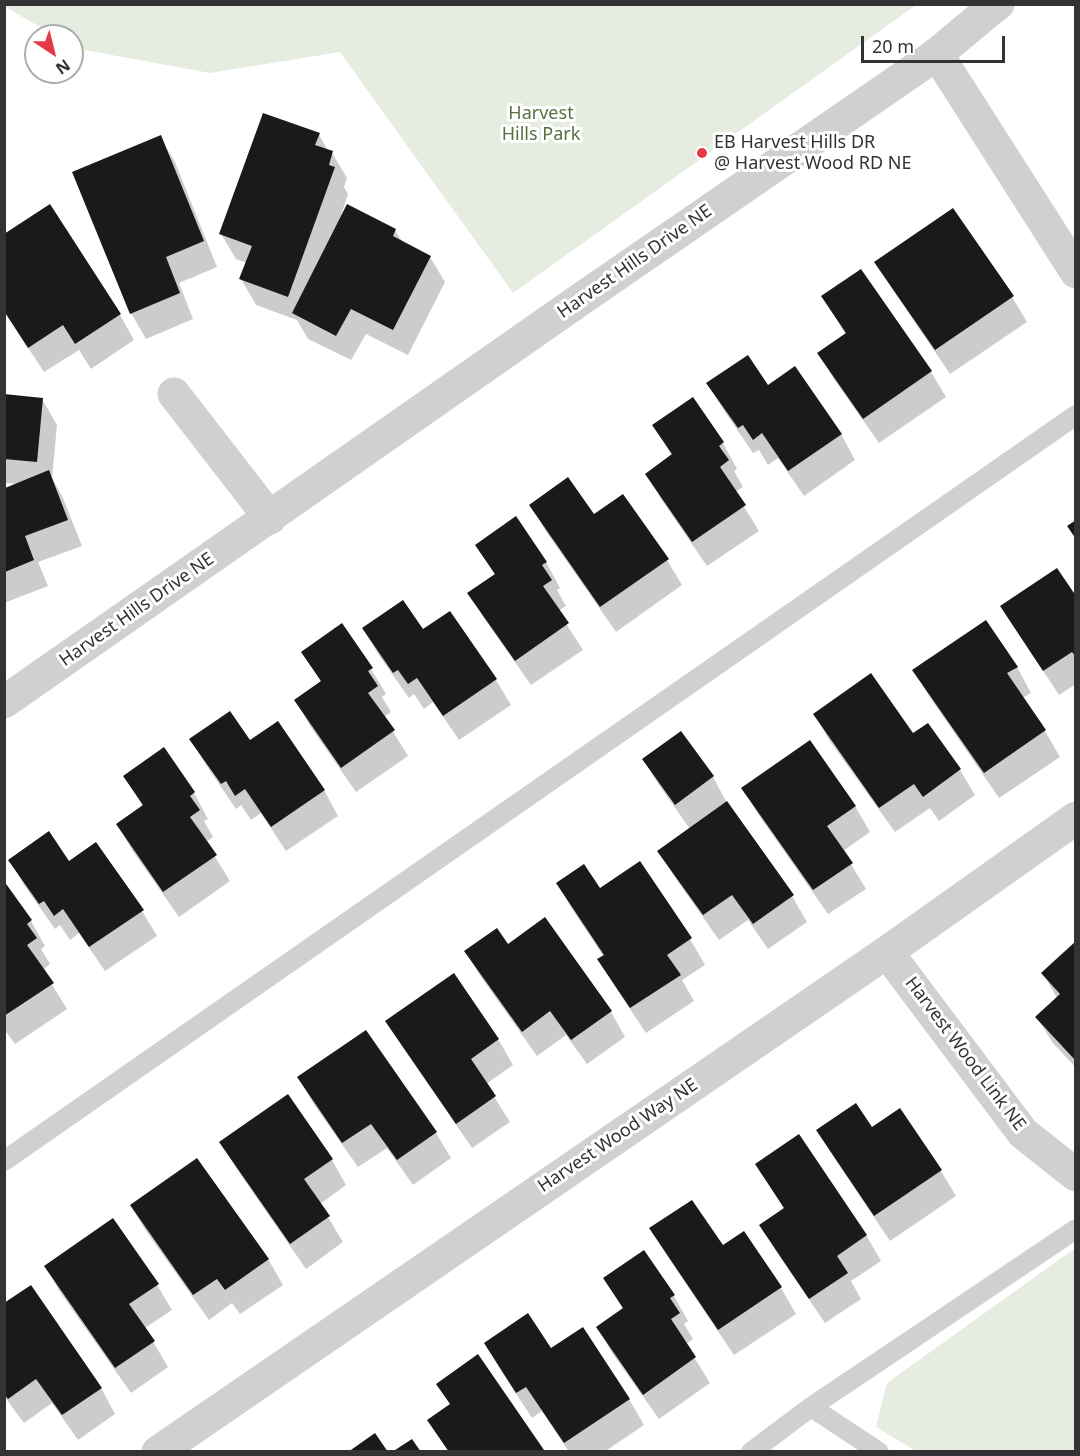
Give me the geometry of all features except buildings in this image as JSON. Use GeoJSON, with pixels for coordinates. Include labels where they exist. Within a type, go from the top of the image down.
{"type":"FeatureCollection","features":[{"type":"Feature","properties":{"kind":"street","name":"Harvest Hills Drive NE"},"geometry":{"type":"LineString","coordinates":[[4,702],[937,54],[998,4]]}},
{"type":"Feature","properties":{"kind":"street"},"geometry":{"type":"LineString","coordinates":[[937,54],[1076,272]]}},
{"type":"Feature","properties":{"kind":"street"},"geometry":{"type":"LineString","coordinates":[[174,394],[270,518]]}},
{"type":"Feature","properties":{"kind":"street","name":"Harvest Wood Way NE"},"geometry":{"type":"LineString","coordinates":[[158,1452],[887,952],[1076,818]]}},
{"type":"Feature","properties":{"kind":"street","name":"Harvest Wood Link NE"},"geometry":{"type":"LineString","coordinates":[[887,952],[1023,1133],[1076,1175]]}},
{"type":"Feature","properties":{"kind":"lane"},"geometry":{"type":"LineString","coordinates":[[4,1161],[1076,415]]}},
{"type":"Feature","properties":{"kind":"lane"},"geometry":{"type":"LineString","coordinates":[[751,1452],[811,1407],[1076,1229]]}},
{"type":"Feature","properties":{"kind":"lane"},"geometry":{"type":"LineString","coordinates":[[811,1407],[879,1452]]}},
{"type":"Feature","properties":{"kind":"green space","name":"Harvest Hills Park"},"geometry":{"type":"Polygon","coordinates":[[[5,4],[916,4],[513,293],[340,52],[210,73],[84,50],[84,24],[35,24],[5,7],[5,4]]]}},
{"type":"Feature","properties":{"kind":"green space"},"geometry":{"type":"Polygon","coordinates":[[[1074,1249],[1076,1250],[1075,1451],[916,1451],[876,1427],[887,1383],[1074,1249]]]}},
{"type":"Feature","properties":{"kind":"place","name":"EB Harvest Hills DR @ Harvest Wood RD NE"},"geometry":{"type":"Point","coordinates":[702,153]}}]}
